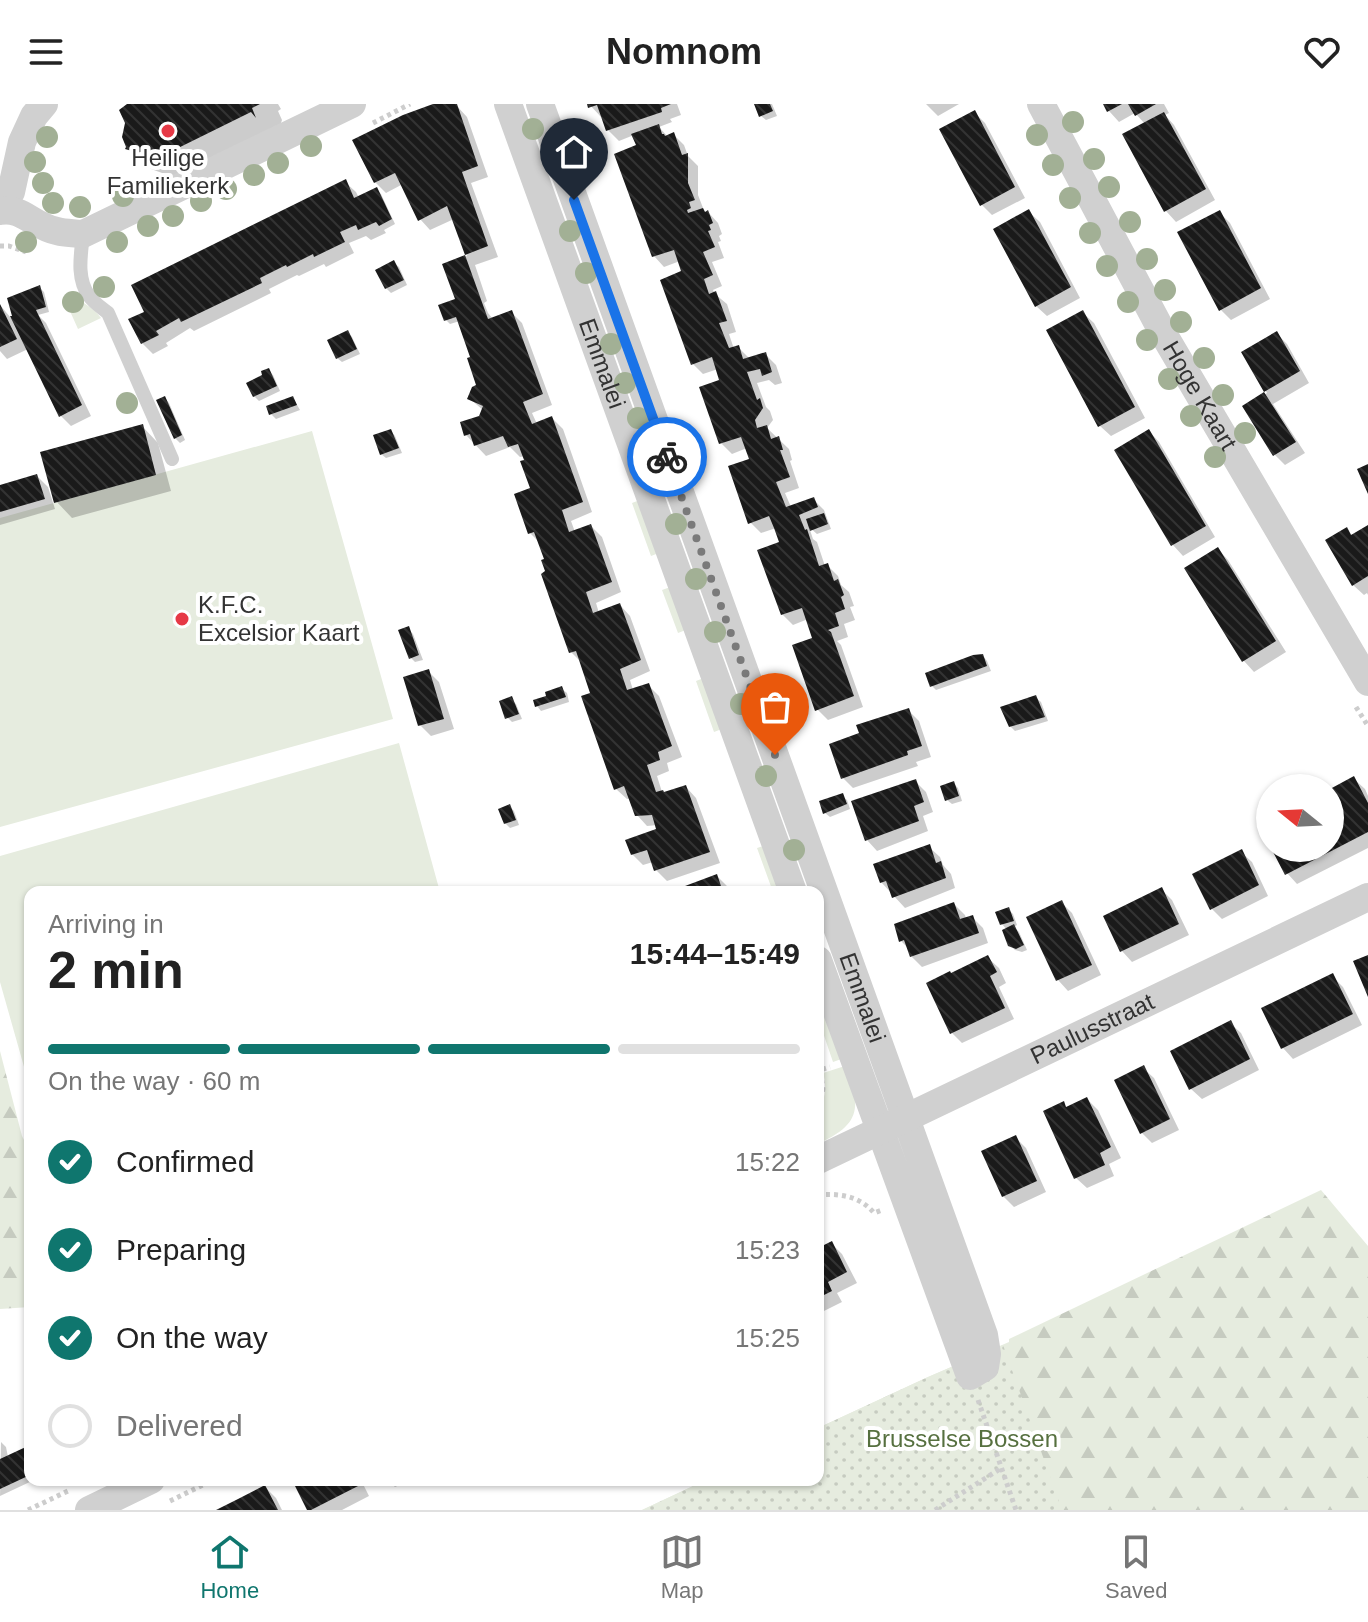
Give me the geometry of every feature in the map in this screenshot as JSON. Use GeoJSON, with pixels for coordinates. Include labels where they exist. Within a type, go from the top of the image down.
{"type":"FeatureCollection","features":[{"type":"Feature","properties":{"kind":"street"},"geometry":{"type":"LineString","coordinates":[[0,210],[10,209],[25,214],[41,226],[60,233],[83,234],[352,104]]}},
{"type":"Feature","properties":{"kind":"street","name":"Emmalei"},"geometry":{"type":"LineString","coordinates":[[508,104],[791,886]]}},
{"type":"Feature","properties":{"kind":"street","name":"Emmalei"},"geometry":{"type":"LineString","coordinates":[[540,104],[823,886]]}},
{"type":"Feature","properties":{"kind":"street","name":"Hoge Kaart"},"geometry":{"type":"LineString","coordinates":[[1041,104],[1164,335],[1368,682]]}},
{"type":"Feature","properties":{"kind":"street"},"geometry":{"type":"LineString","coordinates":[[0,210],[11,192],[22,142],[36,108]]}},
{"type":"Feature","properties":{"kind":"street","name":"Emmalei"},"geometry":{"type":"LineString","coordinates":[[824,890],[984,1335],[987,1354],[985,1367],[970,1376],[824,976]]}},
{"type":"Feature","properties":{"kind":"street","name":"Paulusstraat"},"geometry":{"type":"LineString","coordinates":[[824,1157],[1368,897]]}},
{"type":"Feature","properties":{"kind":"street"},"geometry":{"type":"LineString","coordinates":[[84,1498],[157,1492]]}},
{"type":"Feature","properties":{"kind":"lane"},"geometry":{"type":"LineString","coordinates":[[83,234],[82,284],[90,298],[108,313],[172,459]]}},
{"type":"Feature","properties":{"kind":"path"},"geometry":{"type":"LineString","coordinates":[[824,1069],[832,1067],[829,1059]]}},
{"type":"Feature","properties":{"kind":"path"},"geometry":{"type":"LineString","coordinates":[[824,1195],[858,1199],[874,1213],[886,1209]]}},
{"type":"Feature","properties":{"kind":"path"},"geometry":{"type":"LineString","coordinates":[[970,1376],[1016,1510]]}},
{"type":"Feature","properties":{"kind":"path"},"geometry":{"type":"LineString","coordinates":[[935,1510],[1000,1469]]}},
{"type":"Feature","properties":{"kind":"path"},"geometry":{"type":"LineString","coordinates":[[157,1492],[185,1486]]}},
{"type":"Feature","properties":{"kind":"path"},"geometry":{"type":"LineString","coordinates":[[28,1510],[84,1498]]}},
{"type":"Feature","properties":{"kind":"green space"},"geometry":{"type":"Polygon","coordinates":[[[72,291],[101,318],[78,329],[65,300],[72,291]]]}},
{"type":"Feature","properties":{"kind":"green space","name":"K.F.C. Excelsior Kaart"},"geometry":{"type":"Polygon","coordinates":[[[312,431],[393,719],[0,827],[0,518],[312,431]]]}},
{"type":"Feature","properties":{"kind":"green space"},"geometry":{"type":"Polygon","coordinates":[[[645,498],[664,551],[651,556],[632,503],[645,498]]]}},
{"type":"Feature","properties":{"kind":"green space"},"geometry":{"type":"Polygon","coordinates":[[[676,585],[691,628],[678,633],[662,590],[676,585]]]}},
{"type":"Feature","properties":{"kind":"green space"},"geometry":{"type":"Polygon","coordinates":[[[709,676],[727,727],[714,732],[696,681],[709,676]]]}},
{"type":"Feature","properties":{"kind":"green space"},"geometry":{"type":"Polygon","coordinates":[[[399,743],[438,886],[24,886],[24,1067],[0,982],[0,856],[399,743]]]}},
{"type":"Feature","properties":{"kind":"green space"},"geometry":{"type":"Polygon","coordinates":[[[769,844],[782,886],[771,886],[757,848],[769,844]]]}},
{"type":"Feature","properties":{"kind":"green space"},"geometry":{"type":"Polygon","coordinates":[[[824,1000],[847,1057],[833,1062],[824,1036],[824,1000]]]}},
{"type":"Feature","properties":{"kind":"green space"},"geometry":{"type":"Polygon","coordinates":[[[0,1051],[24,1140],[24,1307],[0,1309],[0,1051]]]}},
{"type":"Feature","properties":{"kind":"green space"},"geometry":{"type":"Polygon","coordinates":[[[848,1065],[855,1103],[850,1121],[824,1141],[825,1090],[824,1073],[848,1065]]]}},
{"type":"Feature","properties":{"kind":"green space"},"geometry":{"type":"Polygon","coordinates":[[[1321,1190],[1368,1246],[1368,1510],[642,1510],[693,1486],[824,1486],[824,1425],[1009,1342],[1009,1339],[1321,1190]]]}},
{"type":"Feature","properties":{"kind":"green space","name":"Brusselse Bossen"},"geometry":{"type":"Polygon","coordinates":[[[1003,1345],[1062,1510],[642,1510],[693,1486],[824,1486],[824,1425],[1003,1345]]]}},
{"type":"Feature","properties":{"kind":"building","name":"Heilige Familiekerk"},"geometry":{"type":"Polygon","coordinates":[[[127,104],[260,104],[252,108],[256,118],[251,112],[170,152],[172,157],[153,166],[145,149],[139,153],[125,149],[122,137],[125,123],[119,110],[127,104]]]}},
{"type":"Feature","properties":{"kind":"building"},"geometry":{"type":"Polygon","coordinates":[[[433,104],[457,104],[478,166],[462,172],[488,246],[465,255],[447,206],[418,221],[395,173],[374,183],[352,140],[433,104]]]}},
{"type":"Feature","properties":{"kind":"building"},"geometry":{"type":"Polygon","coordinates":[[[587,104],[671,104],[661,108],[662,112],[606,131],[597,105],[588,108],[587,104]]]}},
{"type":"Feature","properties":{"kind":"building"},"geometry":{"type":"Polygon","coordinates":[[[754,104],[770,104],[773,111],[759,117],[754,104]]]}},
{"type":"Feature","properties":{"kind":"building"},"geometry":{"type":"Polygon","coordinates":[[[1103,104],[1122,104],[1107,112],[1103,104]]]}},
{"type":"Feature","properties":{"kind":"building"},"geometry":{"type":"Polygon","coordinates":[[[1128,104],[1156,104],[1135,116],[1128,104]]]}},
{"type":"Feature","properties":{"kind":"building"},"geometry":{"type":"Polygon","coordinates":[[[975,110],[1015,187],[980,206],[939,129],[975,110]]]}},
{"type":"Feature","properties":{"kind":"building"},"geometry":{"type":"Polygon","coordinates":[[[1164,112],[1206,189],[1164,212],[1122,134],[1164,112]]]}},
{"type":"Feature","properties":{"kind":"building"},"geometry":{"type":"Polygon","coordinates":[[[659,124],[665,136],[674,132],[682,155],[688,153],[688,183],[695,200],[689,202],[691,208],[687,210],[688,213],[703,208],[705,212],[708,210],[713,223],[708,231],[715,247],[703,252],[713,275],[704,279],[709,294],[716,291],[727,321],[719,323],[729,348],[739,345],[743,359],[766,352],[772,372],[762,376],[760,369],[747,372],[763,408],[755,420],[757,428],[767,425],[771,439],[779,436],[783,450],[780,450],[790,477],[776,482],[786,507],[814,497],[818,507],[799,515],[819,566],[828,563],[834,581],[838,579],[844,595],[841,597],[845,609],[835,613],[839,626],[828,630],[854,696],[815,711],[792,645],[812,638],[802,608],[781,615],[757,550],[779,542],[774,528],[769,516],[748,524],[728,466],[749,459],[741,437],[719,444],[699,387],[719,380],[712,357],[691,365],[660,280],[681,271],[674,250],[652,257],[614,154],[636,145],[631,134],[659,124]]]}},
{"type":"Feature","properties":{"kind":"building"},"geometry":{"type":"Polygon","coordinates":[[[346,179],[354,198],[377,187],[392,219],[379,226],[376,222],[358,230],[356,225],[340,232],[345,242],[314,257],[313,254],[286,265],[260,278],[262,283],[181,322],[179,318],[156,331],[159,335],[141,344],[128,319],[144,312],[131,285],[346,179]]]}},
{"type":"Feature","properties":{"kind":"building"},"geometry":{"type":"Polygon","coordinates":[[[1029,209],[1071,287],[1035,307],[993,229],[1029,209]]]}},
{"type":"Feature","properties":{"kind":"building"},"geometry":{"type":"Polygon","coordinates":[[[1220,210],[1261,288],[1219,311],[1177,232],[1220,210]]]}},
{"type":"Feature","properties":{"kind":"building"},"geometry":{"type":"Polygon","coordinates":[[[465,255],[488,319],[512,310],[543,394],[523,402],[532,424],[552,416],[583,502],[562,510],[569,532],[591,524],[612,582],[586,592],[593,613],[620,603],[641,660],[620,669],[627,690],[649,683],[672,746],[658,752],[660,760],[647,765],[656,792],[686,785],[710,852],[654,871],[647,850],[631,855],[625,840],[656,829],[652,815],[635,816],[624,786],[614,790],[581,696],[590,693],[576,651],[569,653],[541,574],[545,571],[541,560],[544,559],[534,532],[528,534],[514,494],[530,488],[520,461],[524,460],[518,444],[508,447],[503,436],[474,446],[470,434],[464,436],[460,422],[479,416],[483,406],[467,399],[476,385],[467,358],[470,357],[456,317],[444,321],[438,305],[455,299],[442,264],[465,255]]]}},
{"type":"Feature","properties":{"kind":"building"},"geometry":{"type":"Polygon","coordinates":[[[394,260],[404,280],[385,289],[375,270],[394,260]]]}},
{"type":"Feature","properties":{"kind":"building"},"geometry":{"type":"Polygon","coordinates":[[[40,285],[46,307],[36,310],[82,405],[59,417],[10,316],[7,298],[40,285]]]}},
{"type":"Feature","properties":{"kind":"building"},"geometry":{"type":"Polygon","coordinates":[[[0,304],[17,339],[0,347],[0,304]]]}},
{"type":"Feature","properties":{"kind":"building"},"geometry":{"type":"Polygon","coordinates":[[[1083,310],[1135,407],[1098,427],[1046,330],[1083,310]]]}},
{"type":"Feature","properties":{"kind":"building"},"geometry":{"type":"Polygon","coordinates":[[[348,330],[357,349],[336,359],[327,340],[348,330]]]}},
{"type":"Feature","properties":{"kind":"building"},"geometry":{"type":"Polygon","coordinates":[[[1277,331],[1300,371],[1264,392],[1241,352],[1277,331]]]}},
{"type":"Feature","properties":{"kind":"building"},"geometry":{"type":"Polygon","coordinates":[[[269,368],[277,386],[253,397],[246,383],[269,368]]]}},
{"type":"Feature","properties":{"kind":"building"},"geometry":{"type":"Polygon","coordinates":[[[1264,392],[1296,442],[1273,456],[1242,406],[1264,392]]]}},
{"type":"Feature","properties":{"kind":"building"},"geometry":{"type":"Polygon","coordinates":[[[165,396],[182,435],[174,439],[156,400],[165,396]]]}},
{"type":"Feature","properties":{"kind":"building"},"geometry":{"type":"Polygon","coordinates":[[[293,396],[297,405],[269,415],[266,406],[293,396]]]}},
{"type":"Feature","properties":{"kind":"building"},"geometry":{"type":"Polygon","coordinates":[[[143,424],[156,475],[54,503],[40,452],[143,424]]]}},
{"type":"Feature","properties":{"kind":"building"},"geometry":{"type":"Polygon","coordinates":[[[391,429],[399,448],[380,455],[373,435],[391,429]]]}},
{"type":"Feature","properties":{"kind":"building"},"geometry":{"type":"Polygon","coordinates":[[[1149,429],[1206,526],[1171,546],[1114,450],[1149,429]]]}},
{"type":"Feature","properties":{"kind":"building"},"geometry":{"type":"Polygon","coordinates":[[[1368,464],[1368,494],[1357,469],[1368,464]]]}},
{"type":"Feature","properties":{"kind":"building"},"geometry":{"type":"Polygon","coordinates":[[[37,474],[45,499],[0,512],[0,485],[37,474]]]}},
{"type":"Feature","properties":{"kind":"building"},"geometry":{"type":"Polygon","coordinates":[[[824,513],[828,524],[810,531],[806,519],[824,513]]]}},
{"type":"Feature","properties":{"kind":"building"},"geometry":{"type":"Polygon","coordinates":[[[1368,525],[1368,576],[1352,586],[1325,540],[1347,527],[1351,535],[1368,525]]]}},
{"type":"Feature","properties":{"kind":"building"},"geometry":{"type":"Polygon","coordinates":[[[1218,547],[1276,641],[1242,662],[1184,568],[1218,547]]]}},
{"type":"Feature","properties":{"kind":"building"},"geometry":{"type":"Polygon","coordinates":[[[409,626],[419,655],[409,659],[398,630],[409,626]]]}},
{"type":"Feature","properties":{"kind":"building"},"geometry":{"type":"Polygon","coordinates":[[[983,654],[987,666],[930,687],[925,673],[983,654]]]}},
{"type":"Feature","properties":{"kind":"building"},"geometry":{"type":"Polygon","coordinates":[[[429,669],[444,719],[418,726],[403,677],[429,669]]]}},
{"type":"Feature","properties":{"kind":"building"},"geometry":{"type":"Polygon","coordinates":[[[562,686],[566,697],[535,707],[533,700],[562,686]]]}},
{"type":"Feature","properties":{"kind":"building"},"geometry":{"type":"Polygon","coordinates":[[[1036,695],[1045,717],[1009,727],[1000,707],[1036,695]]]}},
{"type":"Feature","properties":{"kind":"building"},"geometry":{"type":"Polygon","coordinates":[[[512,696],[519,714],[505,719],[499,701],[512,696]]]}},
{"type":"Feature","properties":{"kind":"building"},"geometry":{"type":"Polygon","coordinates":[[[909,708],[922,746],[907,751],[908,755],[841,779],[829,744],[859,733],[856,725],[909,708]]]}},
{"type":"Feature","properties":{"kind":"building"},"geometry":{"type":"Polygon","coordinates":[[[1354,776],[1368,803],[1368,832],[1344,844],[1344,781],[1354,776]]]}},
{"type":"Feature","properties":{"kind":"building"},"geometry":{"type":"Polygon","coordinates":[[[916,779],[924,802],[914,806],[919,821],[865,841],[851,801],[916,779]]]}},
{"type":"Feature","properties":{"kind":"building"},"geometry":{"type":"Polygon","coordinates":[[[954,781],[959,796],[945,801],[940,786],[954,781]]]}},
{"type":"Feature","properties":{"kind":"building"},"geometry":{"type":"Polygon","coordinates":[[[843,793],[847,804],[823,814],[819,801],[843,793]]]}},
{"type":"Feature","properties":{"kind":"building"},"geometry":{"type":"Polygon","coordinates":[[[510,804],[516,820],[504,824],[498,809],[510,804]]]}},
{"type":"Feature","properties":{"kind":"building"},"geometry":{"type":"Polygon","coordinates":[[[930,844],[936,863],[941,861],[946,878],[892,898],[886,881],[880,883],[873,864],[930,844]]]}},
{"type":"Feature","properties":{"kind":"building"},"geometry":{"type":"Polygon","coordinates":[[[1242,849],[1259,885],[1210,910],[1192,874],[1242,849]]]}},
{"type":"Feature","properties":{"kind":"building"},"geometry":{"type":"Polygon","coordinates":[[[1278,862],[1310,862],[1285,875],[1278,862]]]}},
{"type":"Feature","properties":{"kind":"building"},"geometry":{"type":"Polygon","coordinates":[[[717,874],[721,886],[685,886],[717,874]]]}},
{"type":"Feature","properties":{"kind":"building"},"geometry":{"type":"Polygon","coordinates":[[[1162,887],[1179,924],[1120,952],[1103,916],[1162,887]]]}},
{"type":"Feature","properties":{"kind":"building"},"geometry":{"type":"Polygon","coordinates":[[[1062,900],[1092,965],[1056,981],[1026,917],[1062,900]]]}},
{"type":"Feature","properties":{"kind":"building"},"geometry":{"type":"Polygon","coordinates":[[[954,902],[960,919],[973,915],[979,933],[910,957],[904,940],[899,942],[894,924],[954,902]]]}},
{"type":"Feature","properties":{"kind":"building"},"geometry":{"type":"Polygon","coordinates":[[[1009,907],[1014,921],[1000,925],[995,912],[1009,907]]]}},
{"type":"Feature","properties":{"kind":"building"},"geometry":{"type":"Polygon","coordinates":[[[1014,924],[1024,945],[1016,949],[1008,946],[1002,930],[1014,924]]]}},
{"type":"Feature","properties":{"kind":"building"},"geometry":{"type":"Polygon","coordinates":[[[988,955],[997,972],[990,976],[1005,1008],[950,1034],[926,983],[988,955]]]}},
{"type":"Feature","properties":{"kind":"building"},"geometry":{"type":"Polygon","coordinates":[[[1368,955],[1368,997],[1353,961],[1368,955]]]}},
{"type":"Feature","properties":{"kind":"building"},"geometry":{"type":"Polygon","coordinates":[[[1333,973],[1353,1014],[1281,1049],[1261,1008],[1333,973]]]}},
{"type":"Feature","properties":{"kind":"building"},"geometry":{"type":"Polygon","coordinates":[[[1231,1020],[1250,1059],[1189,1090],[1170,1051],[1231,1020]]]}},
{"type":"Feature","properties":{"kind":"building"},"geometry":{"type":"Polygon","coordinates":[[[1144,1065],[1170,1119],[1140,1134],[1114,1080],[1144,1065]]]}},
{"type":"Feature","properties":{"kind":"building"},"geometry":{"type":"Polygon","coordinates":[[[1087,1097],[1111,1147],[1100,1153],[1105,1165],[1074,1179],[1043,1111],[1064,1101],[1066,1107],[1087,1097]]]}},
{"type":"Feature","properties":{"kind":"building"},"geometry":{"type":"Polygon","coordinates":[[[1016,1135],[1037,1181],[1002,1197],[981,1151],[1016,1135]]]}},
{"type":"Feature","properties":{"kind":"building"},"geometry":{"type":"Polygon","coordinates":[[[832,1241],[847,1272],[828,1282],[832,1291],[824,1295],[824,1245],[832,1241]]]}},
{"type":"Feature","properties":{"kind":"building"},"geometry":{"type":"Polygon","coordinates":[[[24,1448],[24,1478],[0,1489],[0,1459],[24,1448]]]}},
{"type":"Feature","properties":{"kind":"building"},"geometry":{"type":"Polygon","coordinates":[[[266,1486],[278,1510],[216,1510],[266,1486]]]}},
{"type":"Feature","properties":{"kind":"building"},"geometry":{"type":"Polygon","coordinates":[[[295,1486],[358,1486],[311,1510],[307,1510],[295,1486]]]}},
{"type":"Feature","properties":{"kind":"way so far"},"geometry":{"type":"LineString","coordinates":[[667,457],[775,755]]}},
{"type":"Feature","properties":{"kind":"place","name":"Heilige Familiekerk"},"geometry":{"type":"Point","coordinates":[168,131]}},
{"type":"Feature","properties":{"kind":"place","name":"K.F.C. Excelsior Kaart"},"geometry":{"type":"Point","coordinates":[182,619]}},
{"type":"Feature","properties":{"kind":"route"},"geometry":{"type":"LineString","coordinates":[[574,200],[667,457]]}}]}
